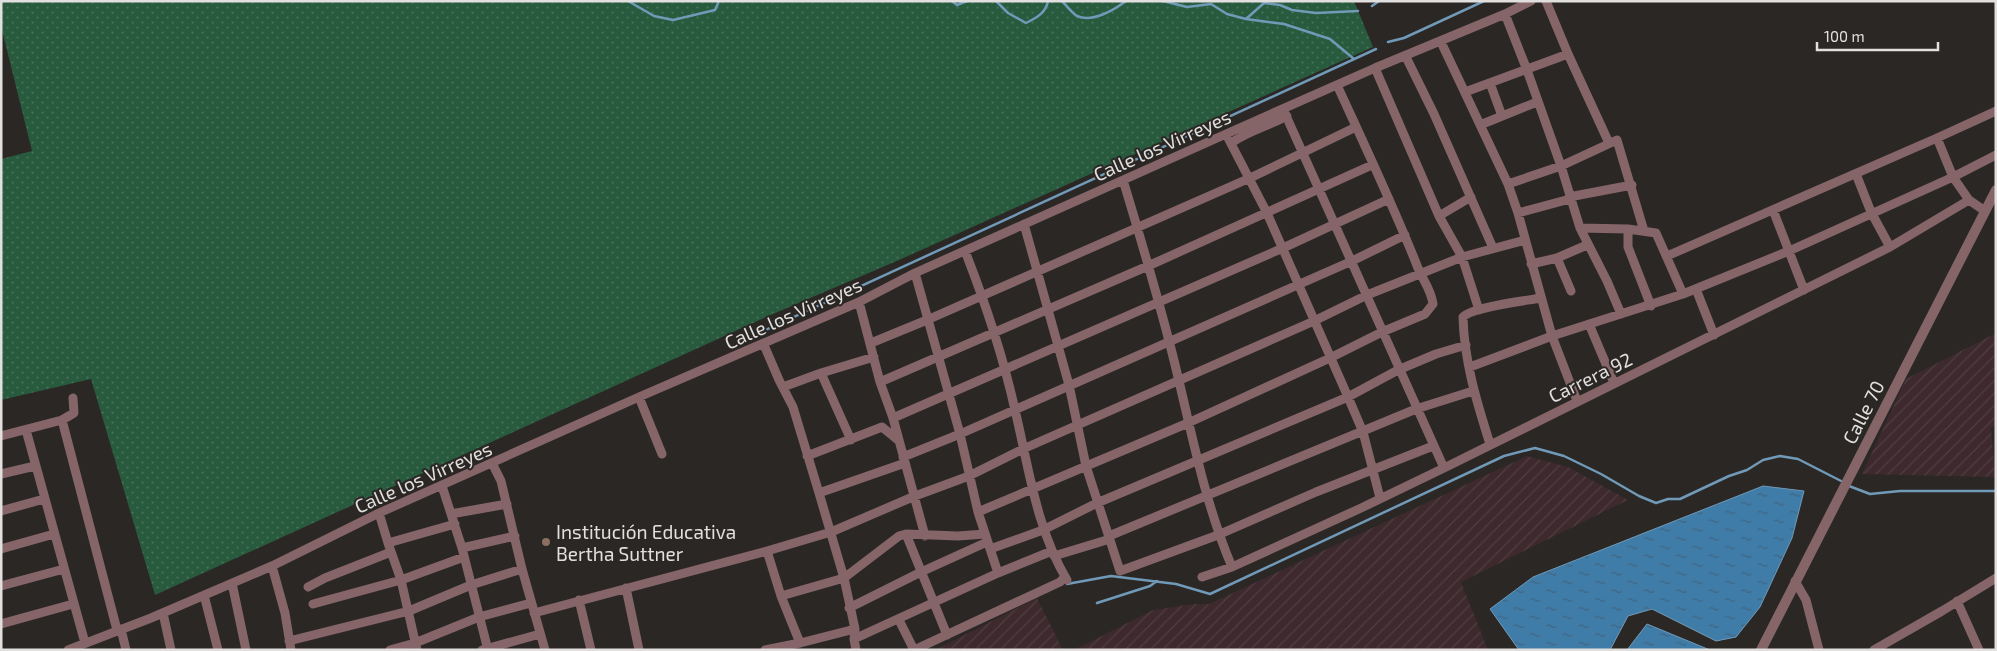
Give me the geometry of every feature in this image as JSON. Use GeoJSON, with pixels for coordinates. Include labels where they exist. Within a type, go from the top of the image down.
{"type":"FeatureCollection","features":[{"type":"Feature","properties":{"kind":"street","name":"Calle los Virreyes"},"geometry":{"type":"LineString","coordinates":[[68,650],[272,566],[379,513],[639,397],[764,345],[859,302],[915,273],[1024,224],[1226,134],[1260,124],[1337,85],[1441,42],[1531,1]]}},
{"type":"Feature","properties":{"kind":"street"},"geometry":{"type":"LineString","coordinates":[[1546,1],[1568,54],[1609,142]]}},
{"type":"Feature","properties":{"kind":"street"},"geometry":{"type":"LineString","coordinates":[[1505,14],[1561,166],[1580,228],[1607,281],[1621,314]]}},
{"type":"Feature","properties":{"kind":"street"},"geometry":{"type":"LineString","coordinates":[[1441,42],[1508,184],[1518,213],[1552,336],[1577,402]]}},
{"type":"Feature","properties":{"kind":"street"},"geometry":{"type":"LineString","coordinates":[[1466,92],[1568,54]]}},
{"type":"Feature","properties":{"kind":"street"},"geometry":{"type":"LineString","coordinates":[[1406,57],[1493,248]]}},
{"type":"Feature","properties":{"kind":"street"},"geometry":{"type":"LineString","coordinates":[[1375,68],[1439,216],[1462,257],[1479,310]]}},
{"type":"Feature","properties":{"kind":"street"},"geometry":{"type":"LineString","coordinates":[[1490,83],[1502,116]]}},
{"type":"Feature","properties":{"kind":"street"},"geometry":{"type":"LineString","coordinates":[[978,512],[1188,423],[1382,332],[1426,314],[1433,304],[1432,292],[1420,274],[1405,235],[1337,85]]}},
{"type":"Feature","properties":{"kind":"street"},"geometry":{"type":"LineString","coordinates":[[1480,125],[1538,102]]}},
{"type":"Feature","properties":{"kind":"street"},"geometry":{"type":"LineString","coordinates":[[1667,256],[1996,111]]}},
{"type":"Feature","properties":{"kind":"street"},"geometry":{"type":"LineString","coordinates":[[1285,112],[1302,154],[1336,224],[1398,370],[1444,468]]}},
{"type":"Feature","properties":{"kind":"street"},"geometry":{"type":"LineString","coordinates":[[1231,142],[1260,124]]}},
{"type":"Feature","properties":{"kind":"street"},"geometry":{"type":"LineString","coordinates":[[871,343],[983,296],[1038,270],[1250,178],[1356,127]]}},
{"type":"Feature","properties":{"kind":"street"},"geometry":{"type":"LineString","coordinates":[[1226,134],[1267,213],[1363,432],[1380,498]]}},
{"type":"Feature","properties":{"kind":"street"},"geometry":{"type":"LineString","coordinates":[[1937,138],[1953,176],[1969,200],[1985,211]]}},
{"type":"Feature","properties":{"kind":"street"},"geometry":{"type":"LineString","coordinates":[[1508,184],[1561,166],[1609,142],[1618,140],[1644,231]]}},
{"type":"Feature","properties":{"kind":"street"},"geometry":{"type":"LineString","coordinates":[[1470,366],[1552,336],[1651,306],[1696,289],[1789,250],[1996,155]]}},
{"type":"Feature","properties":{"kind":"street"},"geometry":{"type":"LineString","coordinates":[[880,382],[1148,266],[1372,165]]}},
{"type":"Feature","properties":{"kind":"street"},"geometry":{"type":"LineString","coordinates":[[1856,174],[1871,212],[1890,247]]}},
{"type":"Feature","properties":{"kind":"street"},"geometry":{"type":"LineString","coordinates":[[1123,180],[1169,341],[1197,460],[1218,535],[1232,567]]}},
{"type":"Feature","properties":{"kind":"street"},"geometry":{"type":"LineString","coordinates":[[1518,213],[1570,198],[1632,185]]}},
{"type":"Feature","properties":{"kind":"street","name":"Calle 70"},"geometry":{"type":"LineString","coordinates":[[1761,650],[1996,190]]}},
{"type":"Feature","properties":{"kind":"street"},"geometry":{"type":"LineString","coordinates":[[1439,216],[1471,197]]}},
{"type":"Feature","properties":{"kind":"street"},"geometry":{"type":"LineString","coordinates":[[807,456],[882,427],[949,394],[1283,248],[1389,199]]}},
{"type":"Feature","properties":{"kind":"street","name":"Carrera 92"},"geometry":{"type":"LineString","coordinates":[[1202,577],[1232,567],[1444,468],[1890,247],[1969,200]]}},
{"type":"Feature","properties":{"kind":"street"},"geometry":{"type":"LineString","coordinates":[[1773,210],[1804,290]]}},
{"type":"Feature","properties":{"kind":"street"},"geometry":{"type":"LineString","coordinates":[[1024,224],[1069,384],[1086,466],[1120,572],[1218,535],[1433,446]]}},
{"type":"Feature","properties":{"kind":"street"},"geometry":{"type":"LineString","coordinates":[[1580,228],[1628,229],[1656,233],[1683,294]]}},
{"type":"Feature","properties":{"kind":"street"},"geometry":{"type":"LineString","coordinates":[[1628,229],[1628,247],[1651,306]]}},
{"type":"Feature","properties":{"kind":"street"},"geometry":{"type":"LineString","coordinates":[[819,493],[904,460],[1069,384],[1352,261],[1405,235]]}},
{"type":"Feature","properties":{"kind":"street"},"geometry":{"type":"LineString","coordinates":[[534,613],[831,532],[915,496],[969,476],[1023,450],[1314,321],[1367,295],[1462,257],[1525,240]]}},
{"type":"Feature","properties":{"kind":"street"},"geometry":{"type":"LineString","coordinates":[[1531,264],[1557,258],[1588,245]]}},
{"type":"Feature","properties":{"kind":"street"},"geometry":{"type":"LineString","coordinates":[[899,620],[914,650],[1066,579],[1043,530],[1015,409],[983,296],[965,251]]}},
{"type":"Feature","properties":{"kind":"street"},"geometry":{"type":"LineString","coordinates":[[1557,258],[1571,291]]}},
{"type":"Feature","properties":{"kind":"street"},"geometry":{"type":"LineString","coordinates":[[915,273],[960,434],[978,512],[998,572]]}},
{"type":"Feature","properties":{"kind":"street"},"geometry":{"type":"LineString","coordinates":[[1696,289],[1714,335]]}},
{"type":"Feature","properties":{"kind":"street"},"geometry":{"type":"LineString","coordinates":[[1490,444],[1473,391],[1463,317],[1466,314],[1479,310],[1541,298]]}},
{"type":"Feature","properties":{"kind":"street"},"geometry":{"type":"LineString","coordinates":[[859,302],[880,382],[893,420],[925,536]]}},
{"type":"Feature","properties":{"kind":"street"},"geometry":{"type":"LineString","coordinates":[[1589,324],[1614,383]]}},
{"type":"Feature","properties":{"kind":"street"},"geometry":{"type":"LineString","coordinates":[[764,345],[793,407],[831,532],[844,578],[855,629],[856,650]]}},
{"type":"Feature","properties":{"kind":"street"},"geometry":{"type":"LineString","coordinates":[[849,608],[987,542],[1043,530],[1097,503],[1348,397],[1398,370],[1436,354],[1466,345]]}},
{"type":"Feature","properties":{"kind":"street"},"geometry":{"type":"LineString","coordinates":[[783,387],[874,357]]}},
{"type":"Feature","properties":{"kind":"street"},"geometry":{"type":"LineString","coordinates":[[821,374],[851,440]]}},
{"type":"Feature","properties":{"kind":"street"},"geometry":{"type":"LineString","coordinates":[[854,639],[899,620],[998,572],[1053,553],[1109,538],[1207,495],[1416,409],[1473,391]]}},
{"type":"Feature","properties":{"kind":"street"},"geometry":{"type":"LineString","coordinates":[[639,397],[662,454]]}},
{"type":"Feature","properties":{"kind":"street"},"geometry":{"type":"LineString","coordinates":[[1,436],[62,420],[74,412],[73,398]]}},
{"type":"Feature","properties":{"kind":"street"},"geometry":{"type":"LineString","coordinates":[[62,420],[126,650]]}},
{"type":"Feature","properties":{"kind":"street"},"geometry":{"type":"LineString","coordinates":[[882,427],[898,441]]}},
{"type":"Feature","properties":{"kind":"street"},"geometry":{"type":"LineString","coordinates":[[26,430],[73,604],[88,641],[94,650]]}},
{"type":"Feature","properties":{"kind":"street"},"geometry":{"type":"LineString","coordinates":[[492,463],[500,481],[545,650]]}},
{"type":"Feature","properties":{"kind":"street"},"geometry":{"type":"LineString","coordinates":[[1,474],[35,466]]}},
{"type":"Feature","properties":{"kind":"street"},"geometry":{"type":"LineString","coordinates":[[442,486],[463,552],[486,649],[540,634]]}},
{"type":"Feature","properties":{"kind":"street"},"geometry":{"type":"LineString","coordinates":[[1,511],[44,500]]}},
{"type":"Feature","properties":{"kind":"street"},"geometry":{"type":"LineString","coordinates":[[451,514],[506,504]]}},
{"type":"Feature","properties":{"kind":"street"},"geometry":{"type":"LineString","coordinates":[[379,513],[401,580],[416,646]]}},
{"type":"Feature","properties":{"kind":"street"},"geometry":{"type":"LineString","coordinates":[[308,587],[389,548],[454,524]]}},
{"type":"Feature","properties":{"kind":"street"},"geometry":{"type":"LineString","coordinates":[[1,549],[54,534]]}},
{"type":"Feature","properties":{"kind":"street"},"geometry":{"type":"LineString","coordinates":[[781,596],[844,578],[893,540],[906,534],[987,542]]}},
{"type":"Feature","properties":{"kind":"street"},"geometry":{"type":"LineString","coordinates":[[906,534],[947,635]]}},
{"type":"Feature","properties":{"kind":"street"},"geometry":{"type":"LineString","coordinates":[[313,604],[401,580],[463,552],[514,536]]}},
{"type":"Feature","properties":{"kind":"street"},"geometry":{"type":"LineString","coordinates":[[767,551],[781,596],[800,643]]}},
{"type":"Feature","properties":{"kind":"street"},"geometry":{"type":"LineString","coordinates":[[272,566],[290,646],[409,611],[471,585],[522,569]]}},
{"type":"Feature","properties":{"kind":"street"},"geometry":{"type":"LineString","coordinates":[[1,586],[64,569]]}},
{"type":"Feature","properties":{"kind":"street"},"geometry":{"type":"LineString","coordinates":[[1874,650],[1996,578]]}},
{"type":"Feature","properties":{"kind":"street"},"geometry":{"type":"LineString","coordinates":[[1795,581],[1806,600],[1819,650]]}},
{"type":"Feature","properties":{"kind":"street"},"geometry":{"type":"LineString","coordinates":[[232,583],[246,650]]}},
{"type":"Feature","properties":{"kind":"street"},"geometry":{"type":"LineString","coordinates":[[626,588],[639,650]]}},
{"type":"Feature","properties":{"kind":"street"},"geometry":{"type":"LineString","coordinates":[[204,595],[218,650]]}},
{"type":"Feature","properties":{"kind":"street"},"geometry":{"type":"LineString","coordinates":[[579,600],[591,650]]}},
{"type":"Feature","properties":{"kind":"street"},"geometry":{"type":"LineString","coordinates":[[1958,601],[1979,650]]}},
{"type":"Feature","properties":{"kind":"street"},"geometry":{"type":"LineString","coordinates":[[390,650],[416,646],[479,617],[532,603]]}},
{"type":"Feature","properties":{"kind":"street"},"geometry":{"type":"LineString","coordinates":[[1,624],[73,604]]}},
{"type":"Feature","properties":{"kind":"street"},"geometry":{"type":"LineString","coordinates":[[163,612],[171,650]]}},
{"type":"Feature","properties":{"kind":"street"},"geometry":{"type":"LineString","coordinates":[[765,650],[855,629]]}},
{"type":"Feature","properties":{"kind":"shaded area"},"geometry":{"type":"Polygon","coordinates":[[[1996,333],[1996,425],[1991,428],[1995,477],[1862,474],[1906,379],[1996,333]]]}},
{"type":"Feature","properties":{"kind":"shaded area"},"geometry":{"type":"Polygon","coordinates":[[[1527,456],[1568,467],[1628,500],[1461,582],[1488,650],[1074,650],[1153,610],[1193,604],[1209,604],[1527,456]]]}},
{"type":"Feature","properties":{"kind":"shaded area"},"geometry":{"type":"Polygon","coordinates":[[[1037,598],[1063,650],[935,650],[1037,598]]]}},
{"type":"Feature","properties":{"kind":"green space"},"geometry":{"type":"Polygon","coordinates":[[[1,1],[1354,1],[1373,47],[899,260],[773,314],[155,595],[91,379],[1,400],[1,159],[32,151],[1,26],[1,1]]]}},
{"type":"Feature","properties":{"kind":"water"},"geometry":{"type":"Polygon","coordinates":[[[1763,486],[1804,491],[1792,538],[1760,607],[1736,637],[1716,641],[1652,609],[1628,616],[1610,650],[1519,650],[1490,609],[1533,577],[1763,486]]]}},
{"type":"Feature","properties":{"kind":"water"},"geometry":{"type":"Polygon","coordinates":[[[1647,624],[1710,650],[1627,650],[1647,624]]]}},
{"type":"Feature","properties":{"kind":"waterway"},"geometry":{"type":"LineString","coordinates":[[628,1],[654,16],[673,20],[715,10],[719,1]]}},
{"type":"Feature","properties":{"kind":"waterway"},"geometry":{"type":"LineString","coordinates":[[952,1],[957,5],[967,1]]}},
{"type":"Feature","properties":{"kind":"waterway"},"geometry":{"type":"LineString","coordinates":[[996,1],[1008,13],[1026,23],[1043,12],[1048,1]]}},
{"type":"Feature","properties":{"kind":"waterway"},"geometry":{"type":"LineString","coordinates":[[1062,1],[1077,16],[1083,18],[1096,17],[1109,12],[1126,1]]}},
{"type":"Feature","properties":{"kind":"waterway"},"geometry":{"type":"LineString","coordinates":[[1163,1],[1187,7],[1211,4],[1227,14],[1246,19],[1264,3],[1280,5],[1292,10],[1316,13],[1358,11]]}},
{"type":"Feature","properties":{"kind":"waterway"},"geometry":{"type":"LineString","coordinates":[[1372,6],[1379,1]]}},
{"type":"Feature","properties":{"kind":"waterway"},"geometry":{"type":"LineString","coordinates":[[1388,42],[1404,38],[1484,1]]}},
{"type":"Feature","properties":{"kind":"waterway"},"geometry":{"type":"LineString","coordinates":[[1246,19],[1284,24],[1330,39],[1354,59]]}},
{"type":"Feature","properties":{"kind":"waterway"},"geometry":{"type":"LineString","coordinates":[[759,333],[1376,49]]}},
{"type":"Feature","properties":{"kind":"waterway"},"geometry":{"type":"LineString","coordinates":[[1067,584],[1111,576],[1176,584],[1210,594],[1504,456],[1535,448],[1564,456],[1601,474],[1639,496],[1656,503],[1668,499],[1680,499],[1729,476],[1747,470],[1763,460],[1780,456],[1798,459],[1845,483]]}},
{"type":"Feature","properties":{"kind":"waterway"},"geometry":{"type":"LineString","coordinates":[[1849,486],[1870,494],[1900,491],[1996,491]]}},
{"type":"Feature","properties":{"kind":"waterway"},"geometry":{"type":"LineString","coordinates":[[1097,603],[1150,586],[1157,581]]}},
{"type":"Feature","properties":{"kind":"place","name":"Institución Educativa Bertha Suttner"},"geometry":{"type":"Point","coordinates":[546,542]}}]}
